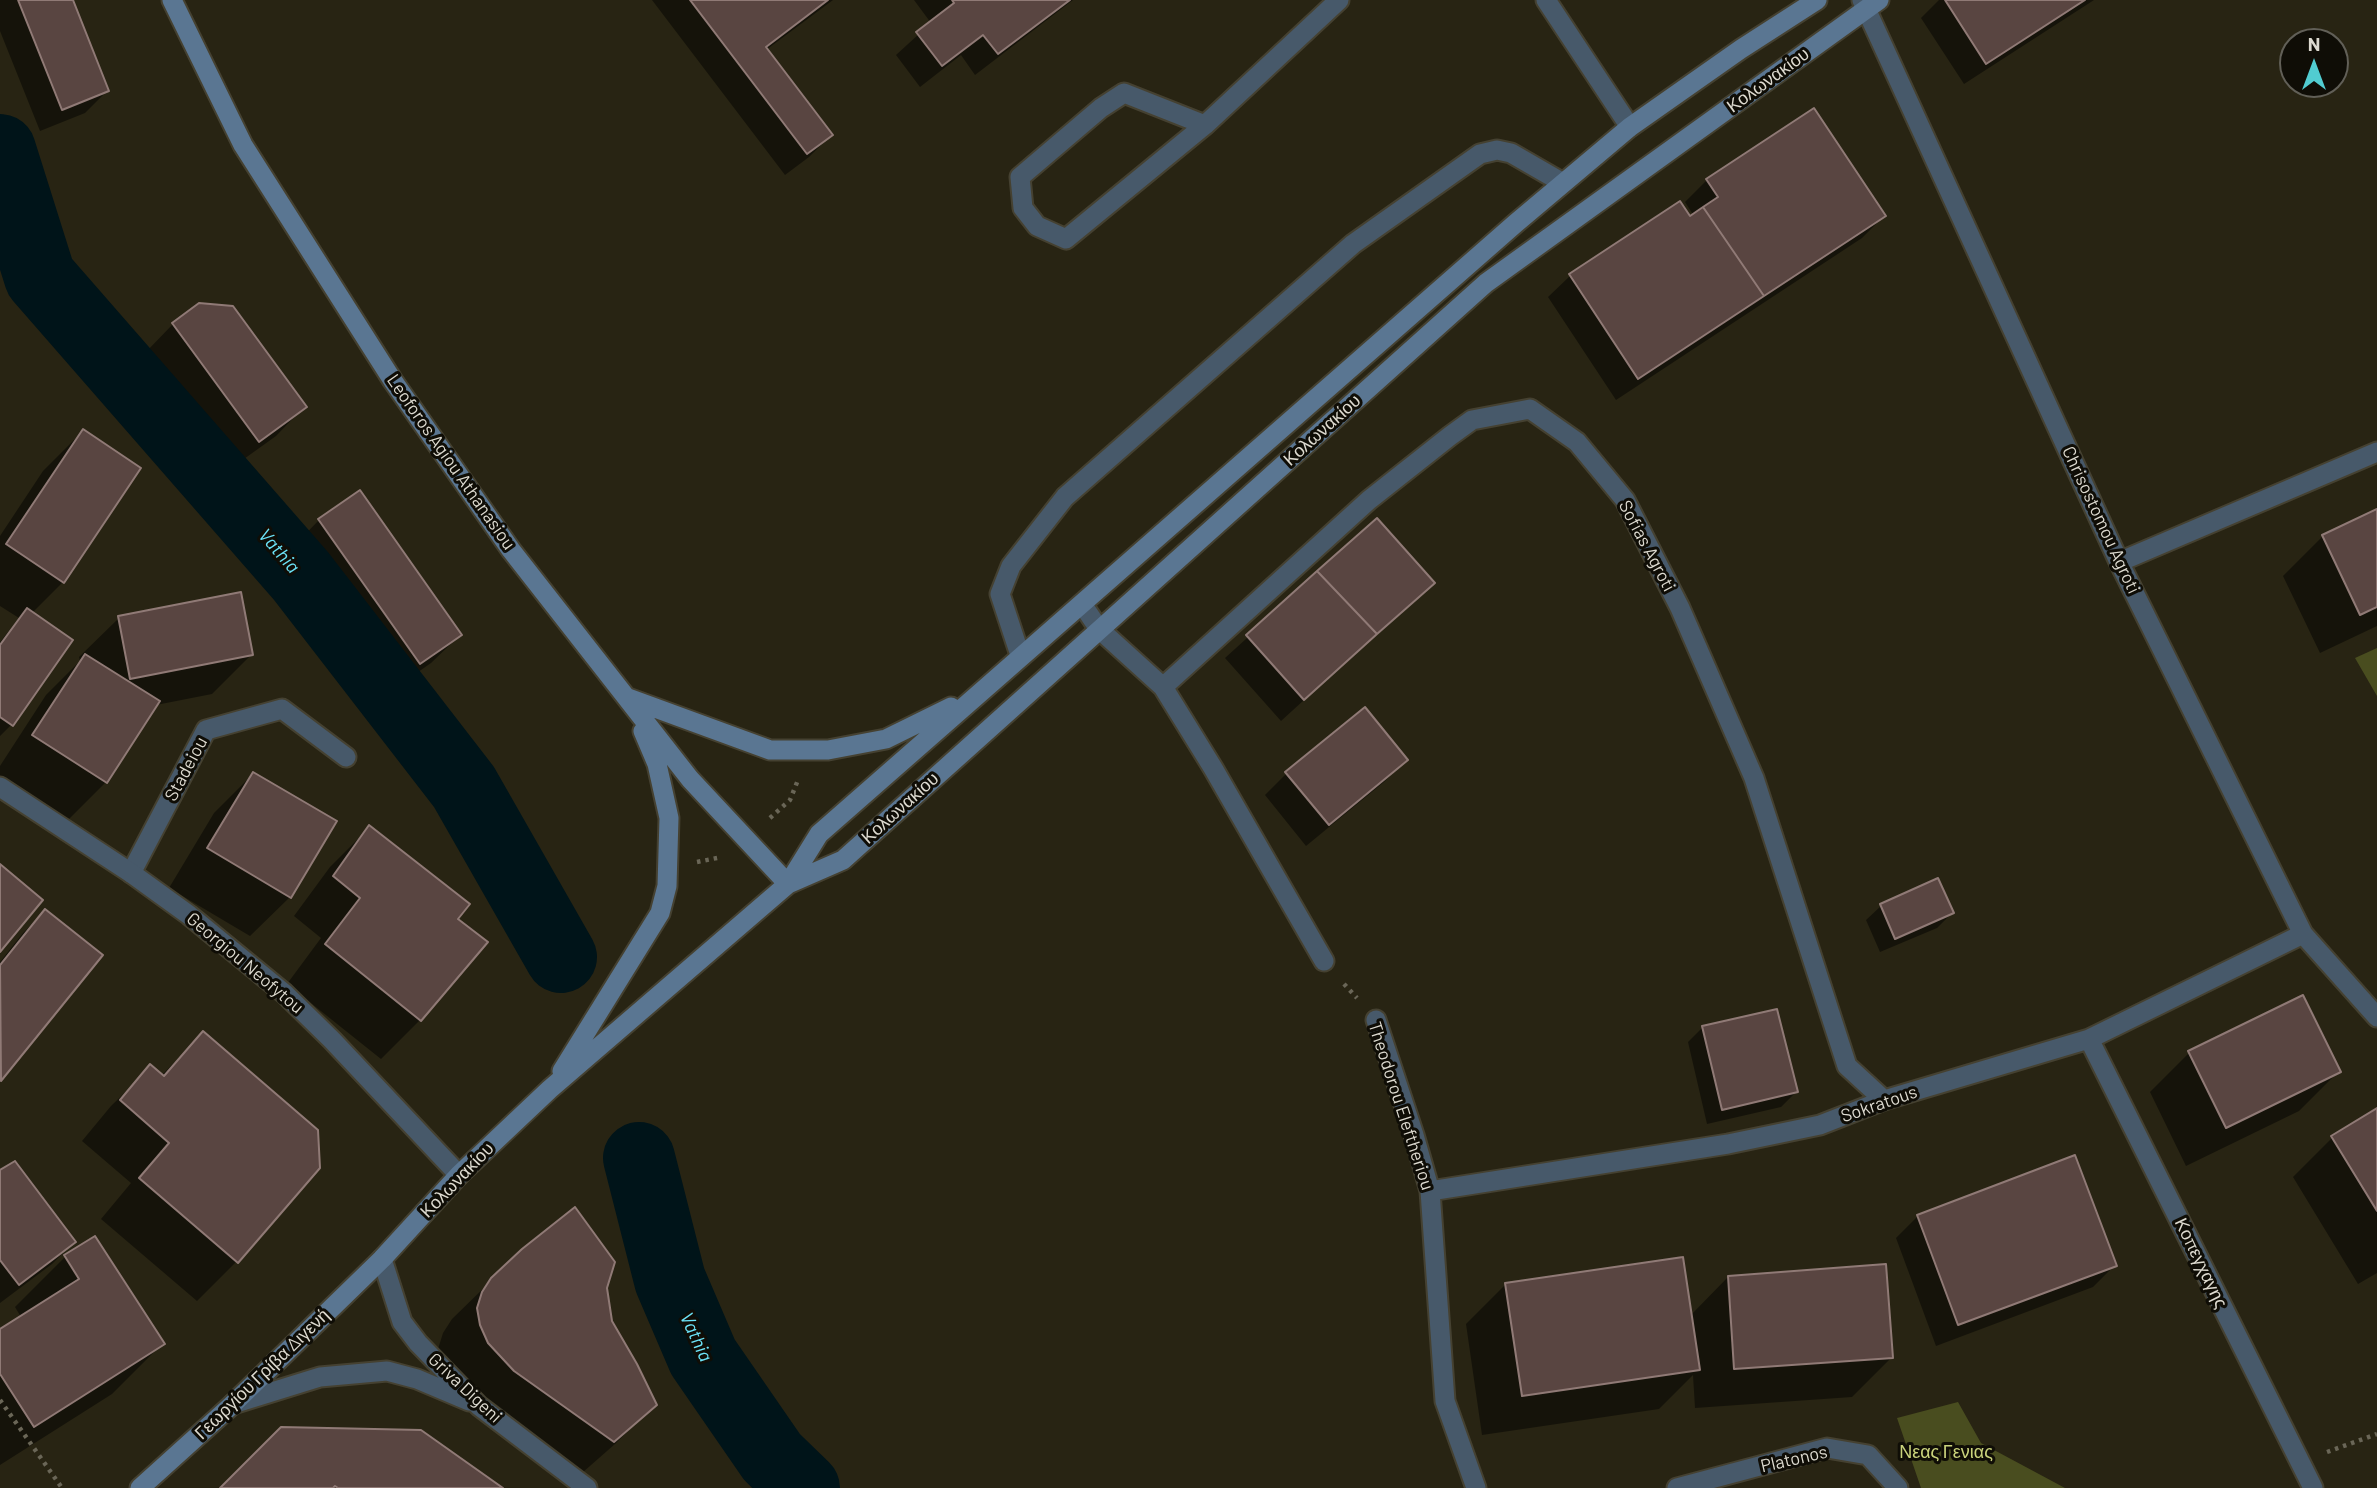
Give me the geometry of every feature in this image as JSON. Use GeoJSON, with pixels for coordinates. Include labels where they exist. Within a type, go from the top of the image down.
{"type":"FeatureCollection","features":[{"type":"Feature","properties":{"kind":"main road","name":"Leoforos Agiou Athanasiou"},"geometry":{"type":"LineString","coordinates":[[173,0],[243,145],[393,380],[511,550],[690,779],[788,884]]}},
{"type":"Feature","properties":{"kind":"main road","name":"Κολωνακίου"},"geometry":{"type":"LineString","coordinates":[[788,884],[819,834],[1563,183],[1630,127],[1741,49],[1817,0]]}},
{"type":"Feature","properties":{"kind":"main road","name":"Κολωνακίου"},"geometry":{"type":"LineString","coordinates":[[382,1259],[459,1175],[550,1089],[788,884],[843,860],[1486,283],[1766,83],[1869,3]]}},
{"type":"Feature","properties":{"kind":"main road"},"geometry":{"type":"LineString","coordinates":[[627,698],[771,750],[828,750],[886,739],[975,695]]}},
{"type":"Feature","properties":{"kind":"main road"},"geometry":{"type":"LineString","coordinates":[[550,1089],[660,913],[667,886],[668,818],[657,764],[627,698]]}},
{"type":"Feature","properties":{"kind":"main road","name":"Γεωργίου Γρίβα Διγενή"},"geometry":{"type":"LineString","coordinates":[[140,1488],[233,1404],[382,1259]]}},
{"type":"Feature","properties":{"kind":"street"},"geometry":{"type":"LineString","coordinates":[[1205,125],[1124,93],[1101,108],[1020,177],[1023,208],[1037,226],[1066,239],[1205,125],[1339,0]]}},
{"type":"Feature","properties":{"kind":"street"},"geometry":{"type":"LineString","coordinates":[[1546,0],[1630,127]]}},
{"type":"Feature","properties":{"kind":"street","name":"Chrisostomou Agroti"},"geometry":{"type":"LineString","coordinates":[[1869,3],[2119,562],[2303,934],[2377,1017]]}},
{"type":"Feature","properties":{"kind":"street"},"geometry":{"type":"LineString","coordinates":[[1020,656],[1000,594],[1011,566],[1065,497],[1353,244],[1480,154],[1497,150],[1511,153],[1563,183]]}},
{"type":"Feature","properties":{"kind":"street","name":"Sofias Agroti"},"geometry":{"type":"LineString","coordinates":[[1163,687],[1369,500],[1450,436],[1472,420],[1530,409],[1577,442],[1625,500],[1680,608],[1754,778],[1847,1066],[1884,1100]]}},
{"type":"Feature","properties":{"kind":"street"},"geometry":{"type":"LineString","coordinates":[[2119,562],[2377,452]]}},
{"type":"Feature","properties":{"kind":"street"},"geometry":{"type":"LineString","coordinates":[[1082,604],[1100,629],[1163,687],[1324,961]]}},
{"type":"Feature","properties":{"kind":"street","name":"Stadeiou"},"geometry":{"type":"LineString","coordinates":[[131,873],[206,730],[282,709],[346,757]]}},
{"type":"Feature","properties":{"kind":"street","name":"Georgiou Neofytou"},"geometry":{"type":"LineString","coordinates":[[0,787],[190,915],[284,993],[459,1175]]}},
{"type":"Feature","properties":{"kind":"street","name":"Sokratous"},"geometry":{"type":"LineString","coordinates":[[1430,1191],[1741,1141],[1820,1125],[1884,1100],[2089,1039],[2303,934]]}},
{"type":"Feature","properties":{"kind":"street","name":"Theodorou Eleftheriou"},"geometry":{"type":"LineString","coordinates":[[1376,1020],[1430,1191],[1445,1401],[1476,1488]]}},
{"type":"Feature","properties":{"kind":"street","name":"Κοπεγχαγης"},"geometry":{"type":"LineString","coordinates":[[2089,1039],[2313,1488]]}},
{"type":"Feature","properties":{"kind":"street","name":"Griva Digeni"},"geometry":{"type":"LineString","coordinates":[[382,1259],[402,1322],[418,1342],[480,1405],[587,1488]]}},
{"type":"Feature","properties":{"kind":"street"},"geometry":{"type":"LineString","coordinates":[[233,1404],[320,1377],[387,1371],[416,1379],[480,1405]]}},
{"type":"Feature","properties":{"kind":"street","name":"Platonos"},"geometry":{"type":"LineString","coordinates":[[1677,1488],[1827,1448],[1868,1455],[1898,1488]]}},
{"type":"Feature","properties":{"kind":"path"},"geometry":{"type":"LineString","coordinates":[[771,818],[790,800],[801,771]]}},
{"type":"Feature","properties":{"kind":"path"},"geometry":{"type":"LineString","coordinates":[[696,863],[722,857]]}},
{"type":"Feature","properties":{"kind":"path","name":"Theodorou Eleftheriou"},"geometry":{"type":"LineString","coordinates":[[1324,961],[1376,1020]]}},
{"type":"Feature","properties":{"kind":"path"},"geometry":{"type":"LineString","coordinates":[[0,1400],[62,1488]]}},
{"type":"Feature","properties":{"kind":"path"},"geometry":{"type":"LineString","coordinates":[[2299,1461],[2377,1434]]}},
{"type":"Feature","properties":{"kind":"green space"},"geometry":{"type":"Polygon","coordinates":[[[2377,648],[2377,696],[2355,658],[2377,648]]]}},
{"type":"Feature","properties":{"kind":"green space","name":"Νεας Γενιας"},"geometry":{"type":"Polygon","coordinates":[[[1958,1402],[1981,1443],[2065,1488],[1921,1488],[1897,1418],[1958,1402]]]}},
{"type":"Feature","properties":{"kind":"building"},"geometry":{"type":"Polygon","coordinates":[[[18,0],[73,0],[109,91],[62,110],[18,0]]]}},
{"type":"Feature","properties":{"kind":"building"},"geometry":{"type":"Polygon","coordinates":[[[690,0],[828,0],[766,47],[833,135],[807,154],[690,0]]]}},
{"type":"Feature","properties":{"kind":"building"},"geometry":{"type":"Polygon","coordinates":[[[952,0],[1070,0],[998,54],[983,35],[942,66],[916,32],[954,3],[952,0]]]}},
{"type":"Feature","properties":{"kind":"building"},"geometry":{"type":"Polygon","coordinates":[[[1945,0],[2085,0],[1986,64],[1945,0]]]}},
{"type":"Feature","properties":{"kind":"building"},"geometry":{"type":"Polygon","coordinates":[[[1814,108],[1886,216],[1764,296],[1703,207],[1718,197],[1706,179],[1814,108]]]}},
{"type":"Feature","properties":{"kind":"building"},"geometry":{"type":"Polygon","coordinates":[[[1680,201],[1690,216],[1703,207],[1764,296],[1638,379],[1569,274],[1680,201]]]}},
{"type":"Feature","properties":{"kind":"building"},"geometry":{"type":"Polygon","coordinates":[[[199,303],[233,306],[307,407],[259,442],[172,323],[199,303]]]}},
{"type":"Feature","properties":{"kind":"building"},"geometry":{"type":"Polygon","coordinates":[[[83,429],[141,468],[64,583],[6,544],[83,429]]]}},
{"type":"Feature","properties":{"kind":"building"},"geometry":{"type":"Polygon","coordinates":[[[360,490],[462,635],[420,664],[318,519],[360,490]]]}},
{"type":"Feature","properties":{"kind":"building"},"geometry":{"type":"Polygon","coordinates":[[[2377,509],[2377,607],[2360,615],[2322,535],[2377,509]]]}},
{"type":"Feature","properties":{"kind":"building"},"geometry":{"type":"Polygon","coordinates":[[[1377,518],[1435,583],[1377,634],[1317,571],[1377,518]]]}},
{"type":"Feature","properties":{"kind":"building"},"geometry":{"type":"Polygon","coordinates":[[[1317,571],[1377,634],[1304,700],[1246,635],[1317,571]]]}},
{"type":"Feature","properties":{"kind":"building"},"geometry":{"type":"Polygon","coordinates":[[[241,592],[253,655],[130,679],[118,616],[241,592]]]}},
{"type":"Feature","properties":{"kind":"building"},"geometry":{"type":"Polygon","coordinates":[[[27,608],[73,640],[13,726],[0,717],[0,645],[27,608]]]}},
{"type":"Feature","properties":{"kind":"building"},"geometry":{"type":"Polygon","coordinates":[[[85,654],[160,701],[107,783],[32,735],[85,654]]]}},
{"type":"Feature","properties":{"kind":"building"},"geometry":{"type":"Polygon","coordinates":[[[1365,707],[1408,760],[1329,825],[1285,772],[1365,707]]]}},
{"type":"Feature","properties":{"kind":"building"},"geometry":{"type":"Polygon","coordinates":[[[253,772],[337,821],[291,898],[207,848],[253,772]]]}},
{"type":"Feature","properties":{"kind":"building"},"geometry":{"type":"Polygon","coordinates":[[[369,825],[470,904],[458,919],[488,942],[421,1021],[325,944],[360,898],[333,876],[369,825]]]}},
{"type":"Feature","properties":{"kind":"building"},"geometry":{"type":"Polygon","coordinates":[[[0,864],[43,900],[0,952],[0,864]]]}},
{"type":"Feature","properties":{"kind":"building"},"geometry":{"type":"Polygon","coordinates":[[[1938,878],[1954,913],[1895,939],[1880,904],[1938,878]]]}},
{"type":"Feature","properties":{"kind":"building"},"geometry":{"type":"Polygon","coordinates":[[[45,909],[103,955],[1,1081],[0,965],[45,909]]]}},
{"type":"Feature","properties":{"kind":"building"},"geometry":{"type":"Polygon","coordinates":[[[2303,995],[2341,1072],[2226,1128],[2188,1051],[2303,995]]]}},
{"type":"Feature","properties":{"kind":"building"},"geometry":{"type":"Polygon","coordinates":[[[1777,1009],[1798,1092],[1722,1110],[1702,1026],[1777,1009]]]}},
{"type":"Feature","properties":{"kind":"building"},"geometry":{"type":"Polygon","coordinates":[[[203,1031],[318,1130],[320,1168],[238,1263],[139,1178],[169,1143],[120,1100],[150,1064],[164,1076],[203,1031]]]}},
{"type":"Feature","properties":{"kind":"building"},"geometry":{"type":"Polygon","coordinates":[[[2377,1108],[2377,1211],[2331,1136],[2377,1108]]]}},
{"type":"Feature","properties":{"kind":"building"},"geometry":{"type":"Polygon","coordinates":[[[2075,1155],[2117,1266],[1958,1325],[1917,1215],[2075,1155]]]}},
{"type":"Feature","properties":{"kind":"building"},"geometry":{"type":"Polygon","coordinates":[[[15,1161],[76,1242],[19,1285],[0,1260],[0,1170],[15,1161]]]}},
{"type":"Feature","properties":{"kind":"building"},"geometry":{"type":"Polygon","coordinates":[[[575,1207],[615,1262],[607,1288],[612,1321],[657,1405],[614,1442],[514,1371],[488,1343],[480,1325],[477,1308],[482,1292],[491,1278],[522,1249],[575,1207]]]}},
{"type":"Feature","properties":{"kind":"building"},"geometry":{"type":"Polygon","coordinates":[[[95,1236],[165,1344],[34,1427],[0,1374],[0,1329],[79,1279],[64,1255],[95,1236]]]}},
{"type":"Feature","properties":{"kind":"building"},"geometry":{"type":"Polygon","coordinates":[[[1683,1257],[1700,1370],[1522,1396],[1505,1283],[1683,1257]]]}},
{"type":"Feature","properties":{"kind":"building"},"geometry":{"type":"Polygon","coordinates":[[[1886,1264],[1893,1358],[1734,1369],[1728,1276],[1886,1264]]]}},
{"type":"Feature","properties":{"kind":"building"},"geometry":{"type":"Polygon","coordinates":[[[281,1427],[421,1430],[503,1488],[220,1488],[281,1427]]]}},
{"type":"Feature","properties":{"kind":"waterway","name":"Vathia"},"geometry":{"type":"LineString","coordinates":[[0,150],[40,277],[301,576],[464,787],[561,957]]}},
{"type":"Feature","properties":{"kind":"waterway","name":"Vathia"},"geometry":{"type":"LineString","coordinates":[[639,1158],[670,1280],[703,1357],[772,1457],[804,1488]]}}]}
